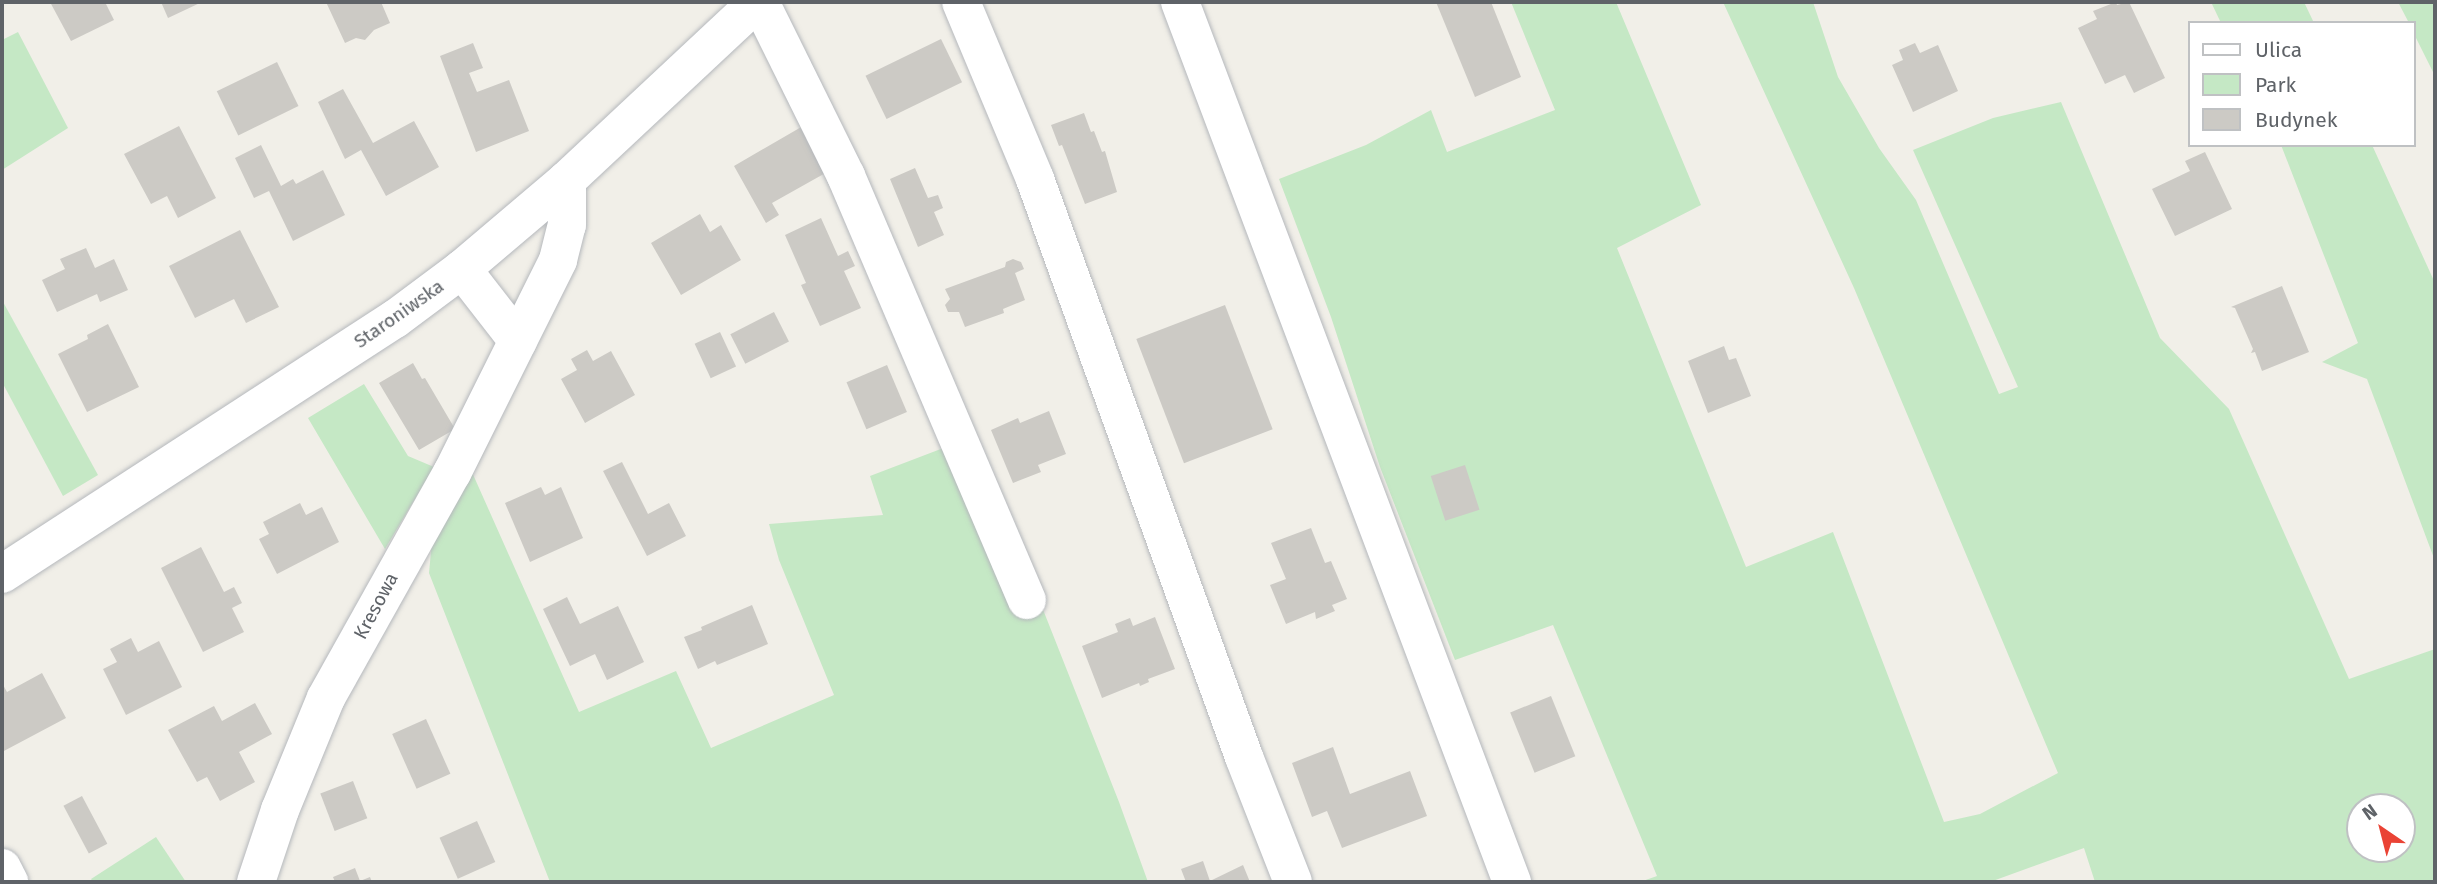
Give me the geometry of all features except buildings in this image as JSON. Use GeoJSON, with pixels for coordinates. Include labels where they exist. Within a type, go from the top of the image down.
{"type":"FeatureCollection","features":[{"type":"Feature","properties":{"kind":"street","name":"Staroniwska"},"geometry":{"type":"LineString","coordinates":[[2,574],[396,319],[462,270],[567,180],[758,2]]}},
{"type":"Feature","properties":{"kind":"street"},"geometry":{"type":"LineString","coordinates":[[758,2],[846,176],[1027,600]]}},
{"type":"Feature","properties":{"kind":"street"},"geometry":{"type":"LineString","coordinates":[[961,2],[1035,178],[1244,757],[1293,882]]}},
{"type":"Feature","properties":{"kind":"street"},"geometry":{"type":"LineString","coordinates":[[1180,2],[1512,882]]}},
{"type":"Feature","properties":{"kind":"street","name":"Kresowa"},"geometry":{"type":"LineString","coordinates":[[256,882],[279,810],[326,698],[452,473],[558,260],[567,225],[567,180]]}},
{"type":"Feature","properties":{"kind":"street"},"geometry":{"type":"LineString","coordinates":[[462,270],[518,341]]}},
{"type":"Feature","properties":{"kind":"street"},"geometry":{"type":"LineString","coordinates":[[2,868],[9,882]]}},
{"type":"Feature","properties":{"kind":"green space"},"geometry":{"type":"Polygon","coordinates":[[[1511,2],[1616,2],[1701,205],[1617,248],[1746,567],[1833,532],[1944,822],[1980,814],[2058,773],[1854,288],[1723,2],[1813,2],[1838,77],[1879,148],[1916,200],[1999,394],[2018,387],[1913,150],[1993,118],[2061,102],[2160,338],[2229,409],[2349,679],[2435,649],[2435,882],[2095,882],[2084,848],[1990,882],[1640,882],[1657,876],[1553,625],[1455,660],[1380,467],[1331,317],[1279,179],[1366,145],[1431,110],[1447,152],[1555,110],[1511,2]]]}},
{"type":"Feature","properties":{"kind":"green space"},"geometry":{"type":"Polygon","coordinates":[[[2211,2],[2304,2],[2313,21],[2220,21],[2211,2]]]}},
{"type":"Feature","properties":{"kind":"green space"},"geometry":{"type":"Polygon","coordinates":[[[2398,2],[2435,2],[2435,76],[2416,38],[2416,21],[2408,21],[2398,2]]]}},
{"type":"Feature","properties":{"kind":"green space"},"geometry":{"type":"Polygon","coordinates":[[[18,32],[68,128],[2,170],[2,40],[18,32]]]}},
{"type":"Feature","properties":{"kind":"green space"},"geometry":{"type":"Polygon","coordinates":[[[2282,147],[2373,147],[2435,283],[2435,561],[2367,379],[2322,362],[2358,343],[2282,147]]]}},
{"type":"Feature","properties":{"kind":"green space"},"geometry":{"type":"Polygon","coordinates":[[[2,300],[98,475],[63,496],[2,382],[2,300]]]}},
{"type":"Feature","properties":{"kind":"green space"},"geometry":{"type":"Polygon","coordinates":[[[364,384],[408,456],[434,467],[385,549],[308,418],[364,384]]]}},
{"type":"Feature","properties":{"kind":"green space"},"geometry":{"type":"Polygon","coordinates":[[[946,447],[1042,607],[1148,882],[550,882],[429,573],[432,541],[471,470],[579,712],[676,671],[711,748],[834,695],[779,560],[769,524],[883,515],[870,476],[946,447]]]}},
{"type":"Feature","properties":{"kind":"green space"},"geometry":{"type":"Polygon","coordinates":[[[156,837],[186,882],[93,882],[91,879],[156,837]]]}}]}
